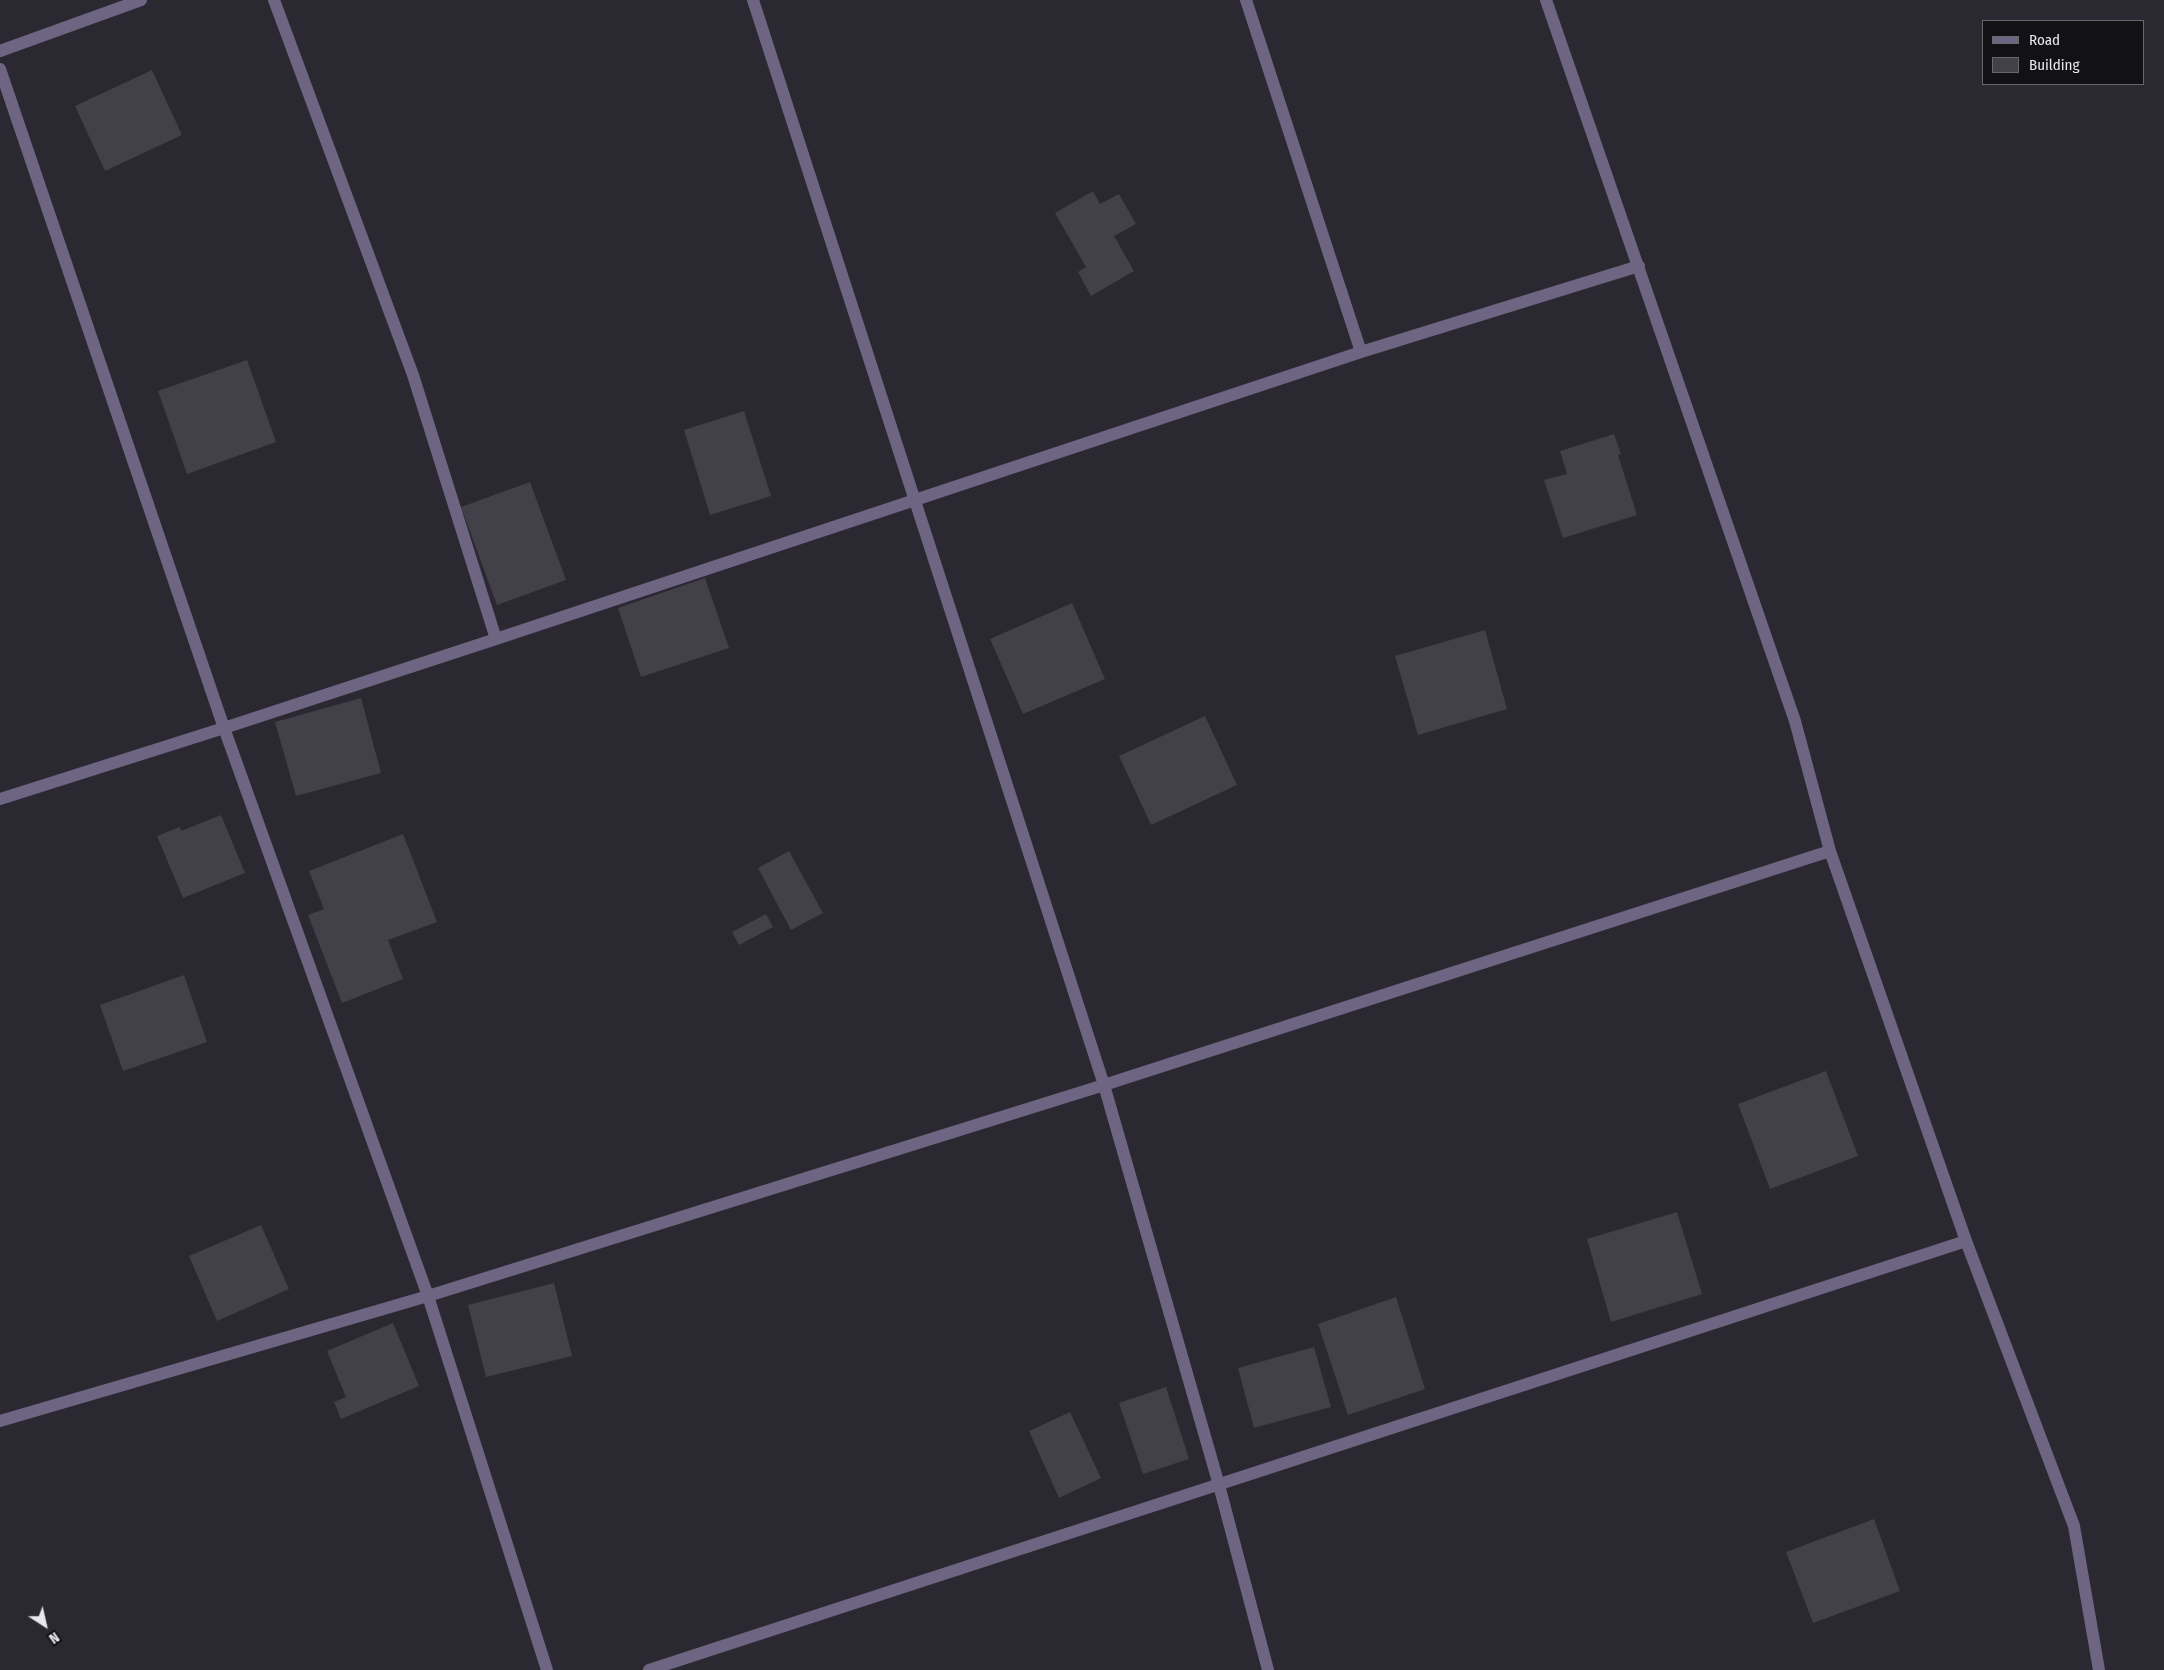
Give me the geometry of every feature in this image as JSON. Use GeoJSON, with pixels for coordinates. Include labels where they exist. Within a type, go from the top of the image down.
{"type":"FeatureCollection","features":[{"type":"Feature","properties":{"kind":"street"},"geometry":{"type":"LineString","coordinates":[[0,50],[141,0]]}},
{"type":"Feature","properties":{"kind":"street"},"geometry":{"type":"LineString","coordinates":[[274,0],[413,375],[496,639]]}},
{"type":"Feature","properties":{"kind":"street"},"geometry":{"type":"LineString","coordinates":[[753,0],[1104,1085],[1219,1485],[1268,1670]]}},
{"type":"Feature","properties":{"kind":"street"},"geometry":{"type":"LineString","coordinates":[[1246,0],[1361,352]]}},
{"type":"Feature","properties":{"kind":"street"},"geometry":{"type":"LineString","coordinates":[[1546,0],[1795,721],[1830,851],[1966,1241],[2074,1526],[2099,1670]]}},
{"type":"Feature","properties":{"kind":"street"},"geometry":{"type":"LineString","coordinates":[[0,69],[224,728],[428,1296],[547,1670]]}},
{"type":"Feature","properties":{"kind":"street"},"geometry":{"type":"LineString","coordinates":[[0,799],[496,639],[1361,352],[1639,266]]}},
{"type":"Feature","properties":{"kind":"street"},"geometry":{"type":"LineString","coordinates":[[0,1420],[428,1296],[1104,1085],[1830,851]]}},
{"type":"Feature","properties":{"kind":"street"},"geometry":{"type":"LineString","coordinates":[[650,1670],[1966,1241]]}},
{"type":"Feature","properties":{"kind":"building"},"geometry":{"type":"Polygon","coordinates":[[[152,70],[182,135],[105,171],[75,106],[152,70]]]}},
{"type":"Feature","properties":{"kind":"building"},"geometry":{"type":"Polygon","coordinates":[[[1093,191],[1100,204],[1119,194],[1136,224],[1114,236],[1134,271],[1091,296],[1078,272],[1086,267],[1055,213],[1093,191]]]}},
{"type":"Feature","properties":{"kind":"building"},"geometry":{"type":"Polygon","coordinates":[[[247,360],[276,442],[187,474],[158,391],[247,360]]]}},
{"type":"Feature","properties":{"kind":"building"},"geometry":{"type":"Polygon","coordinates":[[[744,411],[771,496],[710,515],[684,430],[744,411]]]}},
{"type":"Feature","properties":{"kind":"building"},"geometry":{"type":"Polygon","coordinates":[[[1614,434],[1621,454],[1618,455],[1637,515],[1563,538],[1544,480],[1567,474],[1560,451],[1614,434]]]}},
{"type":"Feature","properties":{"kind":"building"},"geometry":{"type":"Polygon","coordinates":[[[530,482],[566,580],[497,605],[461,507],[530,482]]]}},
{"type":"Feature","properties":{"kind":"building"},"geometry":{"type":"Polygon","coordinates":[[[705,578],[729,648],[641,677],[618,608],[705,578]]]}},
{"type":"Feature","properties":{"kind":"building"},"geometry":{"type":"Polygon","coordinates":[[[1072,603],[1105,679],[1023,714],[990,639],[1072,603]]]}},
{"type":"Feature","properties":{"kind":"building"},"geometry":{"type":"Polygon","coordinates":[[[1485,630],[1507,709],[1418,735],[1395,656],[1485,630]]]}},
{"type":"Feature","properties":{"kind":"building"},"geometry":{"type":"Polygon","coordinates":[[[361,698],[381,773],[296,796],[275,722],[361,698]]]}},
{"type":"Feature","properties":{"kind":"building"},"geometry":{"type":"Polygon","coordinates":[[[1205,716],[1237,785],[1151,825],[1119,756],[1205,716]]]}},
{"type":"Feature","properties":{"kind":"building"},"geometry":{"type":"Polygon","coordinates":[[[221,815],[245,873],[183,898],[157,836],[180,827],[181,831],[221,815]]]}},
{"type":"Feature","properties":{"kind":"building"},"geometry":{"type":"Polygon","coordinates":[[[403,834],[437,922],[388,940],[403,979],[342,1003],[308,915],[324,909],[309,871],[403,834]]]}},
{"type":"Feature","properties":{"kind":"building"},"geometry":{"type":"Polygon","coordinates":[[[789,851],[823,913],[791,930],[758,868],[789,851]]]}},
{"type":"Feature","properties":{"kind":"building"},"geometry":{"type":"Polygon","coordinates":[[[766,914],[773,927],[739,945],[732,932],[766,914]]]}},
{"type":"Feature","properties":{"kind":"building"},"geometry":{"type":"Polygon","coordinates":[[[184,975],[207,1042],[123,1071],[100,1005],[184,975]]]}},
{"type":"Feature","properties":{"kind":"building"},"geometry":{"type":"Polygon","coordinates":[[[1826,1071],[1858,1156],[1770,1189],[1738,1104],[1826,1071]]]}},
{"type":"Feature","properties":{"kind":"building"},"geometry":{"type":"Polygon","coordinates":[[[1677,1212],[1702,1294],[1611,1322],[1587,1239],[1677,1212]]]}},
{"type":"Feature","properties":{"kind":"building"},"geometry":{"type":"Polygon","coordinates":[[[261,1225],[289,1289],[217,1321],[189,1256],[261,1225]]]}},
{"type":"Feature","properties":{"kind":"building"},"geometry":{"type":"Polygon","coordinates":[[[554,1283],[572,1356],[486,1377],[468,1305],[554,1283]]]}},
{"type":"Feature","properties":{"kind":"building"},"geometry":{"type":"Polygon","coordinates":[[[1396,1297],[1425,1389],[1348,1415],[1318,1324],[1396,1297]]]}},
{"type":"Feature","properties":{"kind":"building"},"geometry":{"type":"Polygon","coordinates":[[[393,1323],[419,1386],[341,1419],[334,1402],[346,1397],[327,1351],[393,1323]]]}},
{"type":"Feature","properties":{"kind":"building"},"geometry":{"type":"Polygon","coordinates":[[[1314,1347],[1331,1407],[1254,1428],[1238,1368],[1314,1347]]]}},
{"type":"Feature","properties":{"kind":"building"},"geometry":{"type":"Polygon","coordinates":[[[1166,1387],[1189,1459],[1143,1474],[1119,1403],[1166,1387]]]}},
{"type":"Feature","properties":{"kind":"building"},"geometry":{"type":"Polygon","coordinates":[[[1070,1412],[1101,1478],[1059,1498],[1029,1431],[1070,1412]]]}},
{"type":"Feature","properties":{"kind":"building"},"geometry":{"type":"Polygon","coordinates":[[[1874,1519],[1900,1591],[1813,1623],[1786,1552],[1874,1519]]]}}]}
